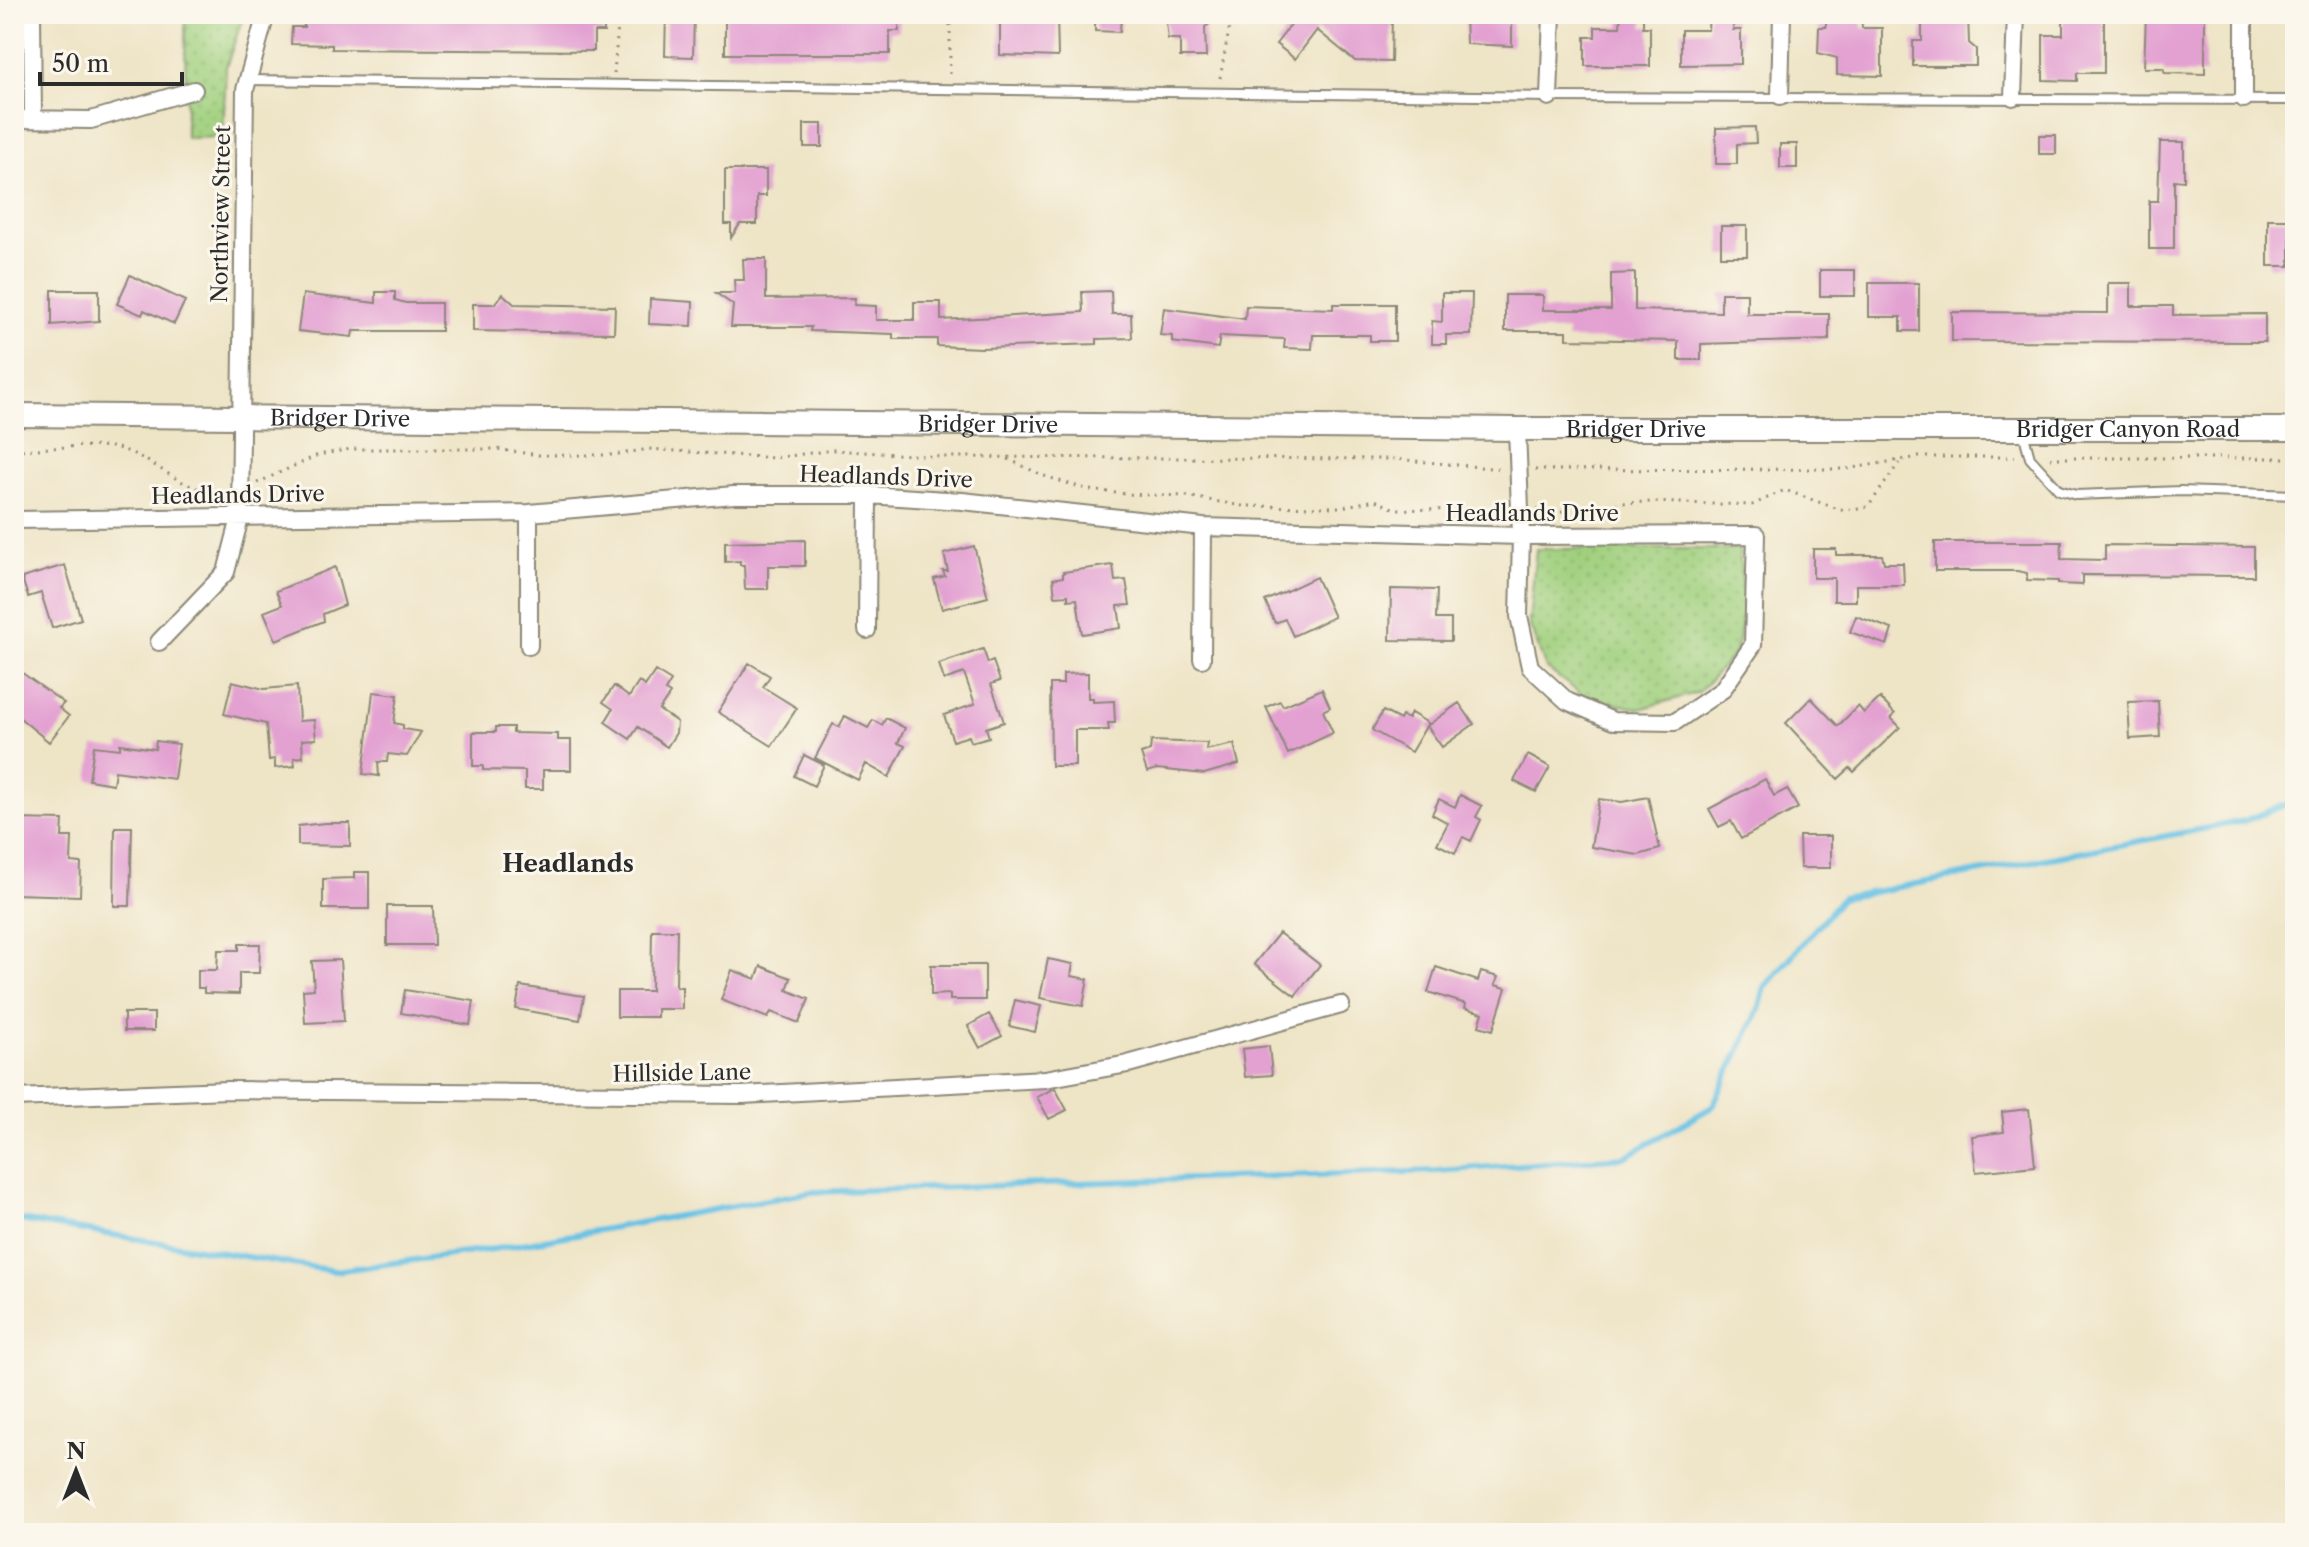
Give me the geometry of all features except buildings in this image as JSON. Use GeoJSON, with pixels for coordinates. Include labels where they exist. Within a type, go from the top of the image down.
{"type":"FeatureCollection","features":[{"type":"Feature","properties":{"kind":"main road","name":"Bridger Drive"},"geometry":{"type":"LineString","coordinates":[[14,415],[1517,429],[1961,429]]}},
{"type":"Feature","properties":{"kind":"main road","name":"Bridger Canyon Road"},"geometry":{"type":"LineString","coordinates":[[1961,429],[2295,429]]}},
{"type":"Feature","properties":{"kind":"street"},"geometry":{"type":"LineString","coordinates":[[32,14],[33,119]]}},
{"type":"Feature","properties":{"kind":"street","name":"Northview Street"},"geometry":{"type":"LineString","coordinates":[[159,642],[226,572],[240,518],[247,80],[266,14]]}},
{"type":"Feature","properties":{"kind":"street"},"geometry":{"type":"LineString","coordinates":[[1549,97],[1552,14]]}},
{"type":"Feature","properties":{"kind":"street"},"geometry":{"type":"LineString","coordinates":[[1780,96],[1782,14]]}},
{"type":"Feature","properties":{"kind":"street"},"geometry":{"type":"LineString","coordinates":[[2013,97],[2016,14]]}},
{"type":"Feature","properties":{"kind":"street"},"geometry":{"type":"LineString","coordinates":[[2244,14],[2244,99]]}},
{"type":"Feature","properties":{"kind":"street"},"geometry":{"type":"LineString","coordinates":[[14,119],[91,120],[194,90]]}},
{"type":"Feature","properties":{"kind":"street"},"geometry":{"type":"LineString","coordinates":[[1517,429],[1521,536]]}},
{"type":"Feature","properties":{"kind":"street","name":"Headlands Drive"},"geometry":{"type":"LineString","coordinates":[[14,520],[529,513],[734,495],[868,495],[962,501],[1203,527],[1521,536],[1756,535],[1753,645],[1722,690],[1675,722],[1613,721],[1567,701],[1530,667],[1519,616],[1521,536]]}},
{"type":"Feature","properties":{"kind":"street"},"geometry":{"type":"LineString","coordinates":[[867,630],[868,495]]}},
{"type":"Feature","properties":{"kind":"street"},"geometry":{"type":"LineString","coordinates":[[529,513],[529,646]]}},
{"type":"Feature","properties":{"kind":"street"},"geometry":{"type":"LineString","coordinates":[[1202,659],[1203,527]]}},
{"type":"Feature","properties":{"kind":"street","name":"Hillside Lane"},"geometry":{"type":"LineString","coordinates":[[14,1098],[228,1090],[742,1095],[1045,1079],[1128,1064],[1341,1005]]}},
{"type":"Feature","properties":{"kind":"lane"},"geometry":{"type":"LineString","coordinates":[[247,80],[1549,97],[2295,100]]}},
{"type":"Feature","properties":{"kind":"lane"},"geometry":{"type":"LineString","coordinates":[[2021,428],[2030,458],[2059,490],[2076,495],[2181,491],[2295,495]]}},
{"type":"Feature","properties":{"kind":"path"},"geometry":{"type":"LineString","coordinates":[[614,85],[619,14]]}},
{"type":"Feature","properties":{"kind":"path"},"geometry":{"type":"LineString","coordinates":[[950,14],[950,77]]}},
{"type":"Feature","properties":{"kind":"path"},"geometry":{"type":"LineString","coordinates":[[1219,93],[1224,49],[1239,14]]}},
{"type":"Feature","properties":{"kind":"path"},"geometry":{"type":"LineString","coordinates":[[14,450],[116,448],[138,455],[180,484],[221,493],[318,455],[351,449],[496,449],[539,455],[613,455],[649,449],[774,458],[833,450],[1004,457],[1396,459],[1518,470],[1846,469],[1919,457],[2295,458]]}},
{"type":"Feature","properties":{"kind":"path"},"geometry":{"type":"LineString","coordinates":[[1004,457],[1044,476],[1089,490],[1186,496],[1242,506],[1342,507],[1375,500],[1395,509],[1493,513],[1520,508],[1580,513],[1633,503],[1752,505],[1785,490],[1841,510],[1868,507],[1887,485],[1900,461]]}},
{"type":"Feature","properties":{"kind":"green space"},"geometry":{"type":"Polygon","coordinates":[[[185,14],[244,14],[226,67],[223,137],[186,138],[185,14]]]}},
{"type":"Feature","properties":{"kind":"green space"},"geometry":{"type":"Polygon","coordinates":[[[1536,549],[1739,549],[1745,611],[1735,653],[1699,692],[1640,709],[1585,697],[1546,668],[1529,623],[1536,549]]]}},
{"type":"Feature","properties":{"kind":"waterway"},"geometry":{"type":"LineString","coordinates":[[14,1219],[335,1271],[494,1249],[811,1192],[1438,1171],[1625,1157],[1712,1107],[1759,1010],[1765,987],[1842,898],[2244,821],[2295,801]]}},
{"type":"Feature","properties":{"kind":"district","name":"Headlands"},"geometry":{"type":"Point","coordinates":[568,863]}}]}
